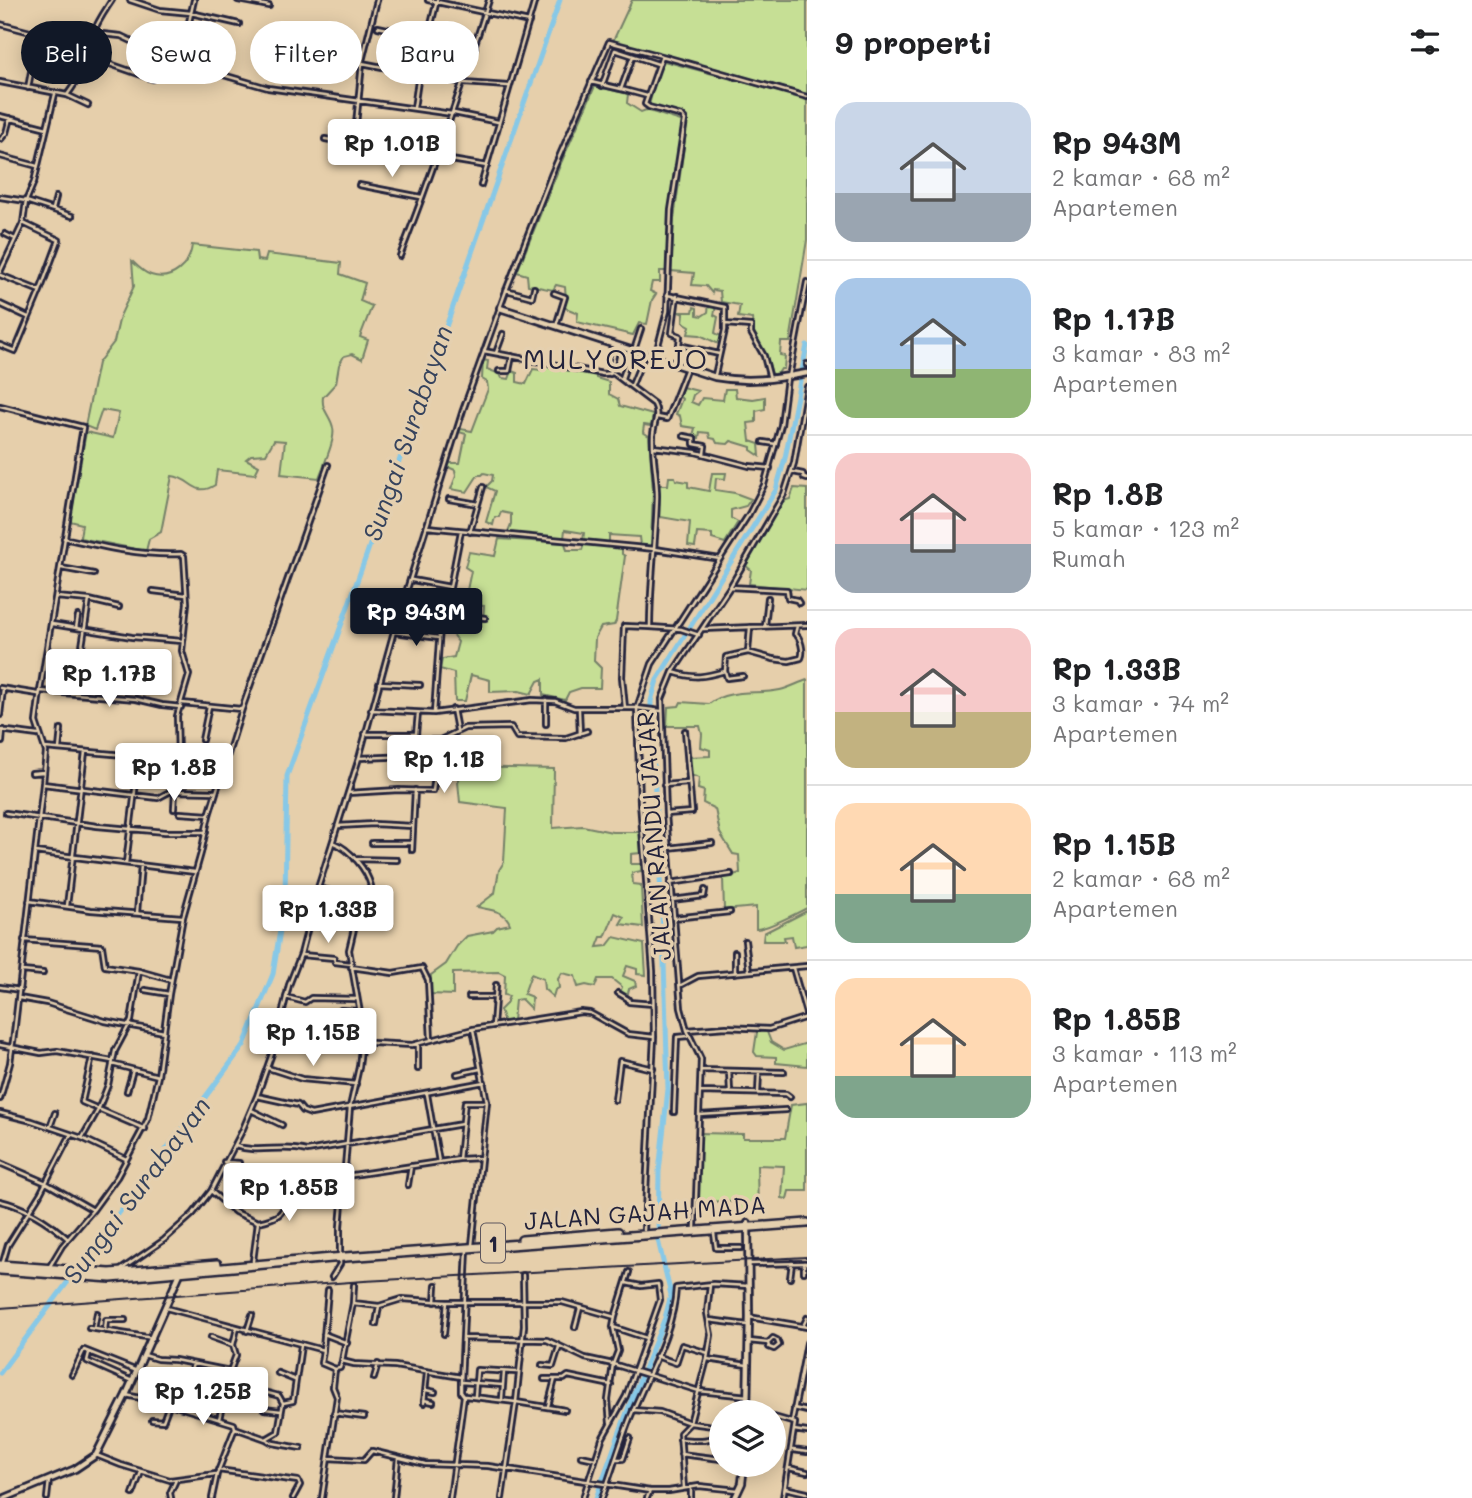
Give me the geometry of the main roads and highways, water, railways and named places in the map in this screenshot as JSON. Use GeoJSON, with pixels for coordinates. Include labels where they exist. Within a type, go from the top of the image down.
{"type":"FeatureCollection","features":[{"type":"Feature","properties":{"kind":"highway","name":"JALAN GAJAH MADA"},"geometry":{"type":"LineString","coordinates":[[664,1231],[807,1221]]}},
{"type":"Feature","properties":{"kind":"highway","name":"JALAN GAJAH MADA"},"geometry":{"type":"LineString","coordinates":[[181,1270],[253,1261],[470,1247],[648,1231],[715,1230],[748,1225]]}},
{"type":"Feature","properties":{"kind":"highway","name":"JALAN GAJAH MADA"},"geometry":{"type":"LineString","coordinates":[[1,1267],[112,1275],[336,1256]]}},
{"type":"Feature","properties":{"kind":"waterway","name":"Sungai Surabayan"},"geometry":{"type":"LineString","coordinates":[[0,1373],[244,1045],[273,974],[285,899],[287,776],[560,0]]}},
{"type":"Feature","properties":{"kind":"waterway"},"geometry":{"type":"LineString","coordinates":[[596,1498],[665,1318],[671,1295],[658,1240],[659,1172],[668,1089],[651,701],[657,680],[776,490],[785,458],[807,345]]}},
{"type":"Feature","properties":{"kind":"railway"},"geometry":{"type":"LineString","coordinates":[[0,1308],[364,1281],[807,1257]]}},
{"type":"Feature","properties":{"kind":"district","name":"MULYOREJO"},"geometry":{"type":"Point","coordinates":[616,358]}}]}
